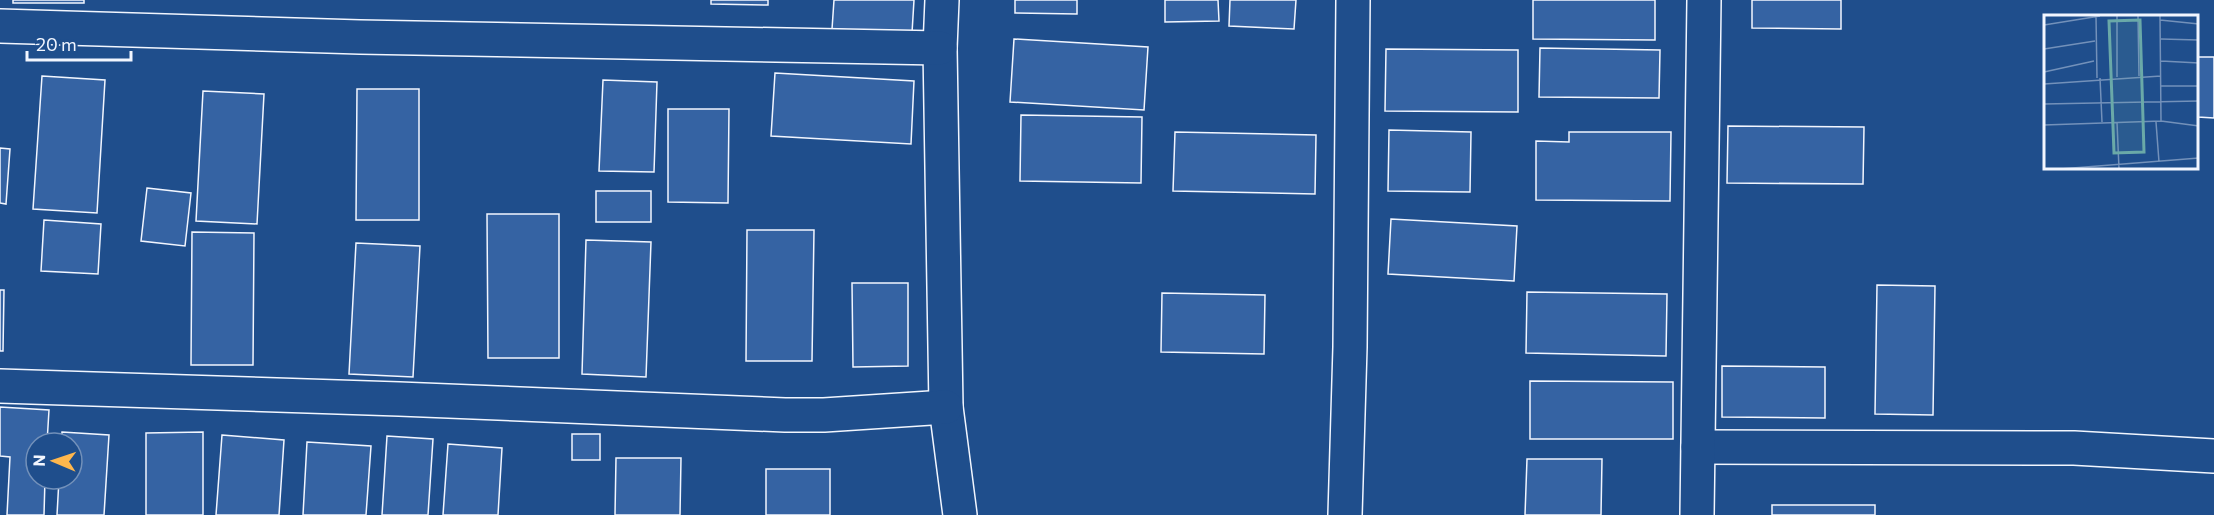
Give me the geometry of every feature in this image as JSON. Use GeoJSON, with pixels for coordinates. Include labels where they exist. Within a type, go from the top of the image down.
{"type":"FeatureCollection","features":[{"type":"Feature","properties":{"kind":"street"},"geometry":{"type":"LineString","coordinates":[[942,0],[940,48],[946,407],[960,515]]}},
{"type":"Feature","properties":{"kind":"street"},"geometry":{"type":"LineString","coordinates":[[1345,515],[1350,347],[1353,0]]}},
{"type":"Feature","properties":{"kind":"street"},"geometry":{"type":"LineString","coordinates":[[1697,515],[1704,0]]}},
{"type":"Feature","properties":{"kind":"street"},"geometry":{"type":"LineString","coordinates":[[0,26],[360,37],[940,48]]}},
{"type":"Feature","properties":{"kind":"street"},"geometry":{"type":"LineString","coordinates":[[0,386],[785,415],[824,415],[946,407]]}},
{"type":"Feature","properties":{"kind":"street"},"geometry":{"type":"LineString","coordinates":[[1698,447],[2074,448],[2214,456]]}},
{"type":"Feature","properties":{"kind":"building"},"geometry":{"type":"Polygon","coordinates":[[[13,0],[84,0],[84,3],[13,3],[13,0]]]}},
{"type":"Feature","properties":{"kind":"building"},"geometry":{"type":"Polygon","coordinates":[[[711,0],[768,0],[768,5],[711,4],[711,0]]]}},
{"type":"Feature","properties":{"kind":"building"},"geometry":{"type":"Polygon","coordinates":[[[834,0],[914,0],[912,33],[832,29],[834,0]]]}},
{"type":"Feature","properties":{"kind":"building"},"geometry":{"type":"Polygon","coordinates":[[[1015,0],[1077,0],[1077,14],[1015,13],[1015,0]]]}},
{"type":"Feature","properties":{"kind":"building"},"geometry":{"type":"Polygon","coordinates":[[[1165,0],[1218,0],[1219,21],[1165,22],[1165,0]]]}},
{"type":"Feature","properties":{"kind":"building"},"geometry":{"type":"Polygon","coordinates":[[[1230,0],[1296,0],[1294,29],[1229,26],[1230,0]]]}},
{"type":"Feature","properties":{"kind":"building"},"geometry":{"type":"Polygon","coordinates":[[[1533,0],[1655,0],[1655,40],[1533,39],[1533,0]]]}},
{"type":"Feature","properties":{"kind":"building"},"geometry":{"type":"Polygon","coordinates":[[[1752,0],[1841,0],[1841,29],[1752,28],[1752,0]]]}},
{"type":"Feature","properties":{"kind":"building"},"geometry":{"type":"Polygon","coordinates":[[[1014,39],[1148,47],[1144,110],[1010,102],[1014,39]]]}},
{"type":"Feature","properties":{"kind":"building"},"geometry":{"type":"Polygon","coordinates":[[[1540,48],[1660,50],[1659,98],[1539,97],[1540,48]]]}},
{"type":"Feature","properties":{"kind":"building"},"geometry":{"type":"Polygon","coordinates":[[[1386,49],[1518,50],[1518,112],[1385,111],[1386,49]]]}},
{"type":"Feature","properties":{"kind":"building"},"geometry":{"type":"Polygon","coordinates":[[[2199,57],[2214,57],[2214,118],[2199,117],[2199,57]]]}},
{"type":"Feature","properties":{"kind":"building"},"geometry":{"type":"Polygon","coordinates":[[[775,73],[914,81],[911,144],[771,136],[775,73]]]}},
{"type":"Feature","properties":{"kind":"building"},"geometry":{"type":"Polygon","coordinates":[[[42,76],[105,80],[97,213],[33,209],[42,76]]]}},
{"type":"Feature","properties":{"kind":"building"},"geometry":{"type":"Polygon","coordinates":[[[603,80],[657,82],[654,172],[599,171],[603,80]]]}},
{"type":"Feature","properties":{"kind":"building"},"geometry":{"type":"Polygon","coordinates":[[[357,89],[419,89],[419,220],[356,220],[357,89]]]}},
{"type":"Feature","properties":{"kind":"building"},"geometry":{"type":"Polygon","coordinates":[[[203,91],[264,94],[257,224],[196,221],[203,91]]]}},
{"type":"Feature","properties":{"kind":"building"},"geometry":{"type":"Polygon","coordinates":[[[668,109],[729,109],[728,203],[668,202],[668,109]]]}},
{"type":"Feature","properties":{"kind":"building"},"geometry":{"type":"Polygon","coordinates":[[[1021,115],[1142,117],[1141,183],[1020,181],[1021,115]]]}},
{"type":"Feature","properties":{"kind":"building"},"geometry":{"type":"Polygon","coordinates":[[[1728,126],[1864,127],[1863,184],[1727,183],[1728,126]]]}},
{"type":"Feature","properties":{"kind":"building"},"geometry":{"type":"Polygon","coordinates":[[[1389,130],[1471,132],[1470,192],[1388,191],[1389,130]]]}},
{"type":"Feature","properties":{"kind":"building"},"geometry":{"type":"Polygon","coordinates":[[[1175,132],[1316,135],[1315,194],[1173,191],[1175,132]]]}},
{"type":"Feature","properties":{"kind":"building"},"geometry":{"type":"Polygon","coordinates":[[[1569,132],[1671,132],[1670,201],[1536,200],[1536,141],[1569,142],[1569,132]]]}},
{"type":"Feature","properties":{"kind":"building"},"geometry":{"type":"Polygon","coordinates":[[[0,148],[10,149],[6,204],[0,203],[0,148]]]}},
{"type":"Feature","properties":{"kind":"building"},"geometry":{"type":"Polygon","coordinates":[[[147,188],[191,193],[185,246],[141,241],[147,188]]]}},
{"type":"Feature","properties":{"kind":"building"},"geometry":{"type":"Polygon","coordinates":[[[596,191],[651,191],[651,222],[596,222],[596,191]]]}},
{"type":"Feature","properties":{"kind":"building"},"geometry":{"type":"Polygon","coordinates":[[[487,214],[559,214],[559,358],[488,358],[487,214]]]}},
{"type":"Feature","properties":{"kind":"building"},"geometry":{"type":"Polygon","coordinates":[[[1391,219],[1517,226],[1514,281],[1388,274],[1391,219]]]}},
{"type":"Feature","properties":{"kind":"building"},"geometry":{"type":"Polygon","coordinates":[[[44,220],[101,224],[98,274],[41,271],[44,220]]]}},
{"type":"Feature","properties":{"kind":"building"},"geometry":{"type":"Polygon","coordinates":[[[747,230],[814,230],[812,361],[746,361],[747,230]]]}},
{"type":"Feature","properties":{"kind":"building"},"geometry":{"type":"Polygon","coordinates":[[[192,232],[254,233],[253,365],[191,365],[192,232]]]}},
{"type":"Feature","properties":{"kind":"building"},"geometry":{"type":"Polygon","coordinates":[[[586,240],[651,242],[646,377],[582,374],[586,240]]]}},
{"type":"Feature","properties":{"kind":"building"},"geometry":{"type":"Polygon","coordinates":[[[356,243],[420,246],[413,377],[349,374],[356,243]]]}},
{"type":"Feature","properties":{"kind":"building"},"geometry":{"type":"Polygon","coordinates":[[[852,283],[908,283],[908,366],[853,367],[852,283]]]}},
{"type":"Feature","properties":{"kind":"building"},"geometry":{"type":"Polygon","coordinates":[[[1877,285],[1935,286],[1933,415],[1875,414],[1877,285]]]}},
{"type":"Feature","properties":{"kind":"building"},"geometry":{"type":"Polygon","coordinates":[[[0,290],[4,290],[3,351],[0,351],[0,290]]]}},
{"type":"Feature","properties":{"kind":"building"},"geometry":{"type":"Polygon","coordinates":[[[1527,292],[1667,294],[1666,356],[1526,353],[1527,292]]]}},
{"type":"Feature","properties":{"kind":"building"},"geometry":{"type":"Polygon","coordinates":[[[1162,293],[1265,295],[1264,354],[1161,352],[1162,293]]]}},
{"type":"Feature","properties":{"kind":"building"},"geometry":{"type":"Polygon","coordinates":[[[1722,366],[1825,367],[1825,418],[1722,417],[1722,366]]]}},
{"type":"Feature","properties":{"kind":"building"},"geometry":{"type":"Polygon","coordinates":[[[1530,381],[1673,382],[1673,439],[1530,439],[1530,381]]]}},
{"type":"Feature","properties":{"kind":"building"},"geometry":{"type":"Polygon","coordinates":[[[0,407],[49,410],[48,431],[24,431],[24,491],[45,491],[44,515],[7,515],[10,457],[0,456],[0,407]]]}},
{"type":"Feature","properties":{"kind":"building"},"geometry":{"type":"Polygon","coordinates":[[[203,432],[203,515],[146,515],[146,433],[203,432]]]}},
{"type":"Feature","properties":{"kind":"building"},"geometry":{"type":"Polygon","coordinates":[[[84,433],[109,435],[104,515],[57,515],[58,491],[84,491],[84,433]]]}},
{"type":"Feature","properties":{"kind":"building"},"geometry":{"type":"Polygon","coordinates":[[[572,434],[600,434],[600,460],[572,460],[572,434]]]}},
{"type":"Feature","properties":{"kind":"building"},"geometry":{"type":"Polygon","coordinates":[[[222,435],[284,440],[279,515],[216,515],[222,435]]]}},
{"type":"Feature","properties":{"kind":"building"},"geometry":{"type":"Polygon","coordinates":[[[387,436],[433,439],[428,515],[382,515],[387,436]]]}},
{"type":"Feature","properties":{"kind":"building"},"geometry":{"type":"Polygon","coordinates":[[[307,442],[371,446],[366,515],[303,515],[307,442]]]}},
{"type":"Feature","properties":{"kind":"building"},"geometry":{"type":"Polygon","coordinates":[[[448,444],[502,448],[498,515],[443,515],[448,444]]]}},
{"type":"Feature","properties":{"kind":"building"},"geometry":{"type":"Polygon","coordinates":[[[616,458],[681,458],[680,515],[615,515],[616,458]]]}},
{"type":"Feature","properties":{"kind":"building"},"geometry":{"type":"Polygon","coordinates":[[[1527,459],[1602,459],[1601,515],[1525,515],[1527,459]]]}},
{"type":"Feature","properties":{"kind":"building"},"geometry":{"type":"Polygon","coordinates":[[[766,469],[830,469],[830,515],[766,515],[766,469]]]}},
{"type":"Feature","properties":{"kind":"building"},"geometry":{"type":"Polygon","coordinates":[[[1772,505],[1875,505],[1875,515],[1772,515],[1772,505]]]}}]}
